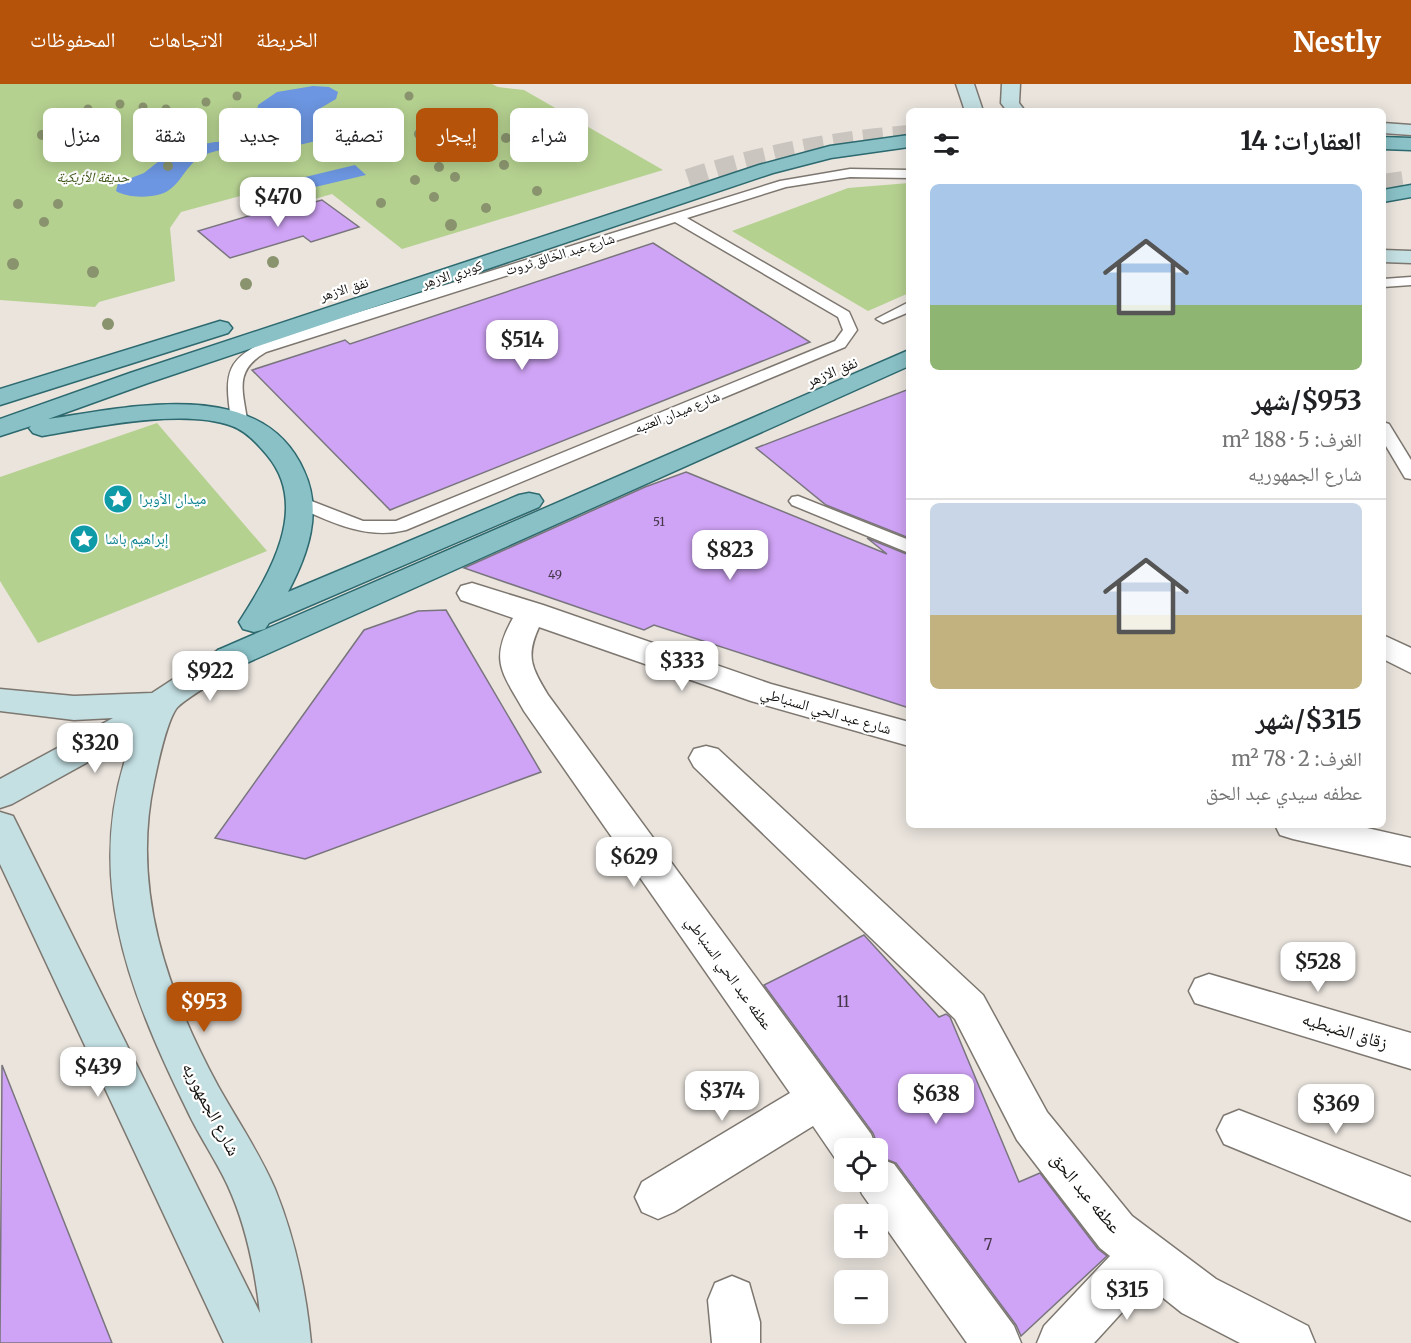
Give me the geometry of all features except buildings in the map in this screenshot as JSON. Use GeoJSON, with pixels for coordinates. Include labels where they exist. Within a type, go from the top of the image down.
{"type":"FeatureCollection","features":[{"type":"Feature","properties":{"kind":"main road"},"geometry":{"type":"LineString","coordinates":[[965,84],[973,108]]}},
{"type":"Feature","properties":{"kind":"main road"},"geometry":{"type":"LineString","coordinates":[[1011,84],[1010,103],[1014,108]]}},
{"type":"Feature","properties":{"kind":"main road"},"geometry":{"type":"LineString","coordinates":[[1386,128],[1411,130]]}},
{"type":"Feature","properties":{"kind":"main road","name":"كوبري الازهر"},"geometry":{"type":"LineString","coordinates":[[0,428],[697,184],[821,154],[906,141]]}},
{"type":"Feature","properties":{"kind":"main road"},"geometry":{"type":"LineString","coordinates":[[1386,143],[1411,144]]}},
{"type":"Feature","properties":{"kind":"main road","name":"نفق الازهر"},"geometry":{"type":"LineString","coordinates":[[0,397],[249,319],[697,184]]}},
{"type":"Feature","properties":{"kind":"main road"},"geometry":{"type":"LineString","coordinates":[[1386,195],[1411,190]]}},
{"type":"Feature","properties":{"kind":"main road","name":"نفق الازهر"},"geometry":{"type":"LineString","coordinates":[[258,616],[906,340]]}},
{"type":"Feature","properties":{"kind":"main road"},"geometry":{"type":"LineString","coordinates":[[0,795],[60,764],[162,703],[229,658],[906,358]]}},
{"type":"Feature","properties":{"kind":"main road"},"geometry":{"type":"LineString","coordinates":[[0,434],[138,415],[190,414],[239,419],[259,432],[288,463],[297,482],[301,502],[300,522],[292,553],[258,616],[229,658]]}},
{"type":"Feature","properties":{"kind":"main road"},"geometry":{"type":"LineString","coordinates":[[0,700],[74,708],[162,703]]}},
{"type":"Feature","properties":{"kind":"main road","name":"شارع الجمهوريه"},"geometry":{"type":"LineString","coordinates":[[162,703],[138,764],[128,810],[125,849],[127,889],[135,931],[152,985],[175,1041],[203,1099],[238,1158],[265,1221],[284,1305],[286,1343]]}},
{"type":"Feature","properties":{"kind":"main road"},"geometry":{"type":"LineString","coordinates":[[0,826],[249,1343]]}},
{"type":"Feature","properties":{"kind":"street","name":"شارع عبد الحي السنباطي"},"geometry":{"type":"LineString","coordinates":[[472,593],[762,693],[906,733]]}},
{"type":"Feature","properties":{"kind":"street","name":"عطفه عبد الحي السنباطي"},"geometry":{"type":"LineString","coordinates":[[532,612],[515,641],[512,662],[536,704],[847,1138]]}},
{"type":"Feature","properties":{"kind":"street"},"geometry":{"type":"LineString","coordinates":[[1386,647],[1411,662]]}},
{"type":"Feature","properties":{"kind":"street","name":"عطفه عبد الحق"},"geometry":{"type":"LineString","coordinates":[[706,758],[969,1007],[1032,1126],[1116,1232],[1199,1296],[1291,1343]]}},
{"type":"Feature","properties":{"kind":"street"},"geometry":{"type":"LineString","coordinates":[[1306,828],[1411,852]]}},
{"type":"Feature","properties":{"kind":"street","name":"زقاق الضبطيه"},"geometry":{"type":"LineString","coordinates":[[1209,991],[1411,1051]]}},
{"type":"Feature","properties":{"kind":"street"},"geometry":{"type":"LineString","coordinates":[[658,1197],[819,1099]]}},
{"type":"Feature","properties":{"kind":"street"},"geometry":{"type":"LineString","coordinates":[[1239,1130],[1411,1199]]}},
{"type":"Feature","properties":{"kind":"street"},"geometry":{"type":"LineString","coordinates":[[887,1192],[997,1343]]}},
{"type":"Feature","properties":{"kind":"street"},"geometry":{"type":"LineString","coordinates":[[1062,1343],[1144,1254]]}},
{"type":"Feature","properties":{"kind":"lane","name":"شارع عبد الخالق ثروت"},"geometry":{"type":"LineString","coordinates":[[239,419],[233,378],[242,362],[263,348],[805,179],[850,173],[906,174]]}},
{"type":"Feature","properties":{"kind":"lane","name":"شارع ميدان العتبه"},"geometry":{"type":"LineString","coordinates":[[301,502],[362,528],[387,529],[400,526],[829,349],[847,337],[850,330],[849,322],[835,309],[676,218]]}},
{"type":"Feature","properties":{"kind":"lane"},"geometry":{"type":"LineString","coordinates":[[1386,283],[1411,281]]}},
{"type":"Feature","properties":{"kind":"lane"},"geometry":{"type":"LineString","coordinates":[[883,319],[906,308]]}},
{"type":"Feature","properties":{"kind":"lane"},"geometry":{"type":"LineString","coordinates":[[1386,432],[1411,474]]}},
{"type":"Feature","properties":{"kind":"lane"},"geometry":{"type":"LineString","coordinates":[[798,501],[906,546]]}},
{"type":"Feature","properties":{"kind":"green space","name":"حديقة الأزبكية"},"geometry":{"type":"Polygon","coordinates":[[[0,84],[492,84],[498,87],[524,90],[555,108],[510,108],[510,162],[588,162],[588,127],[663,170],[402,249],[332,194],[304,202],[291,193],[255,203],[244,195],[181,212],[170,228],[175,281],[99,302],[95,307],[0,300],[0,84]]]}},
{"type":"Feature","properties":{"kind":"green space"},"geometry":{"type":"Polygon","coordinates":[[[906,183],[906,294],[868,311],[732,231],[848,188],[906,183]]]}},
{"type":"Feature","properties":{"kind":"green space","name":"ميدان الأوبرا"},"geometry":{"type":"Polygon","coordinates":[[[157,423],[267,551],[38,643],[0,581],[0,477],[157,423]]]}},
{"type":"Feature","properties":{"kind":"water"},"geometry":{"type":"Polygon","coordinates":[[[313,86],[329,87],[338,92],[336,99],[321,108],[313,108],[313,141],[301,144],[301,108],[258,108],[258,105],[277,92],[313,86]]]}},
{"type":"Feature","properties":{"kind":"water"},"geometry":{"type":"Polygon","coordinates":[[[219,142],[219,151],[207,154],[207,143],[219,142]]]}},
{"type":"Feature","properties":{"kind":"water"},"geometry":{"type":"Polygon","coordinates":[[[158,162],[194,162],[168,191],[161,194],[138,197],[116,191],[118,183],[144,173],[158,162]]]}},
{"type":"Feature","properties":{"kind":"water"},"geometry":{"type":"Polygon","coordinates":[[[355,165],[366,175],[311,188],[301,178],[355,165]]]}},
{"type":"Feature","properties":{"kind":"tunnel"},"geometry":{"type":"LineString","coordinates":[[688,179],[797,150],[906,135]]}},
{"type":"Feature","properties":{"kind":"tunnel"},"geometry":{"type":"LineString","coordinates":[[1386,184],[1411,180]]}},
{"type":"Feature","properties":{"kind":"place","name":"ميدان الأوبرا"},"geometry":{"type":"Point","coordinates":[118,499]}},
{"type":"Feature","properties":{"kind":"place","name":"إبراهيم باشا"},"geometry":{"type":"Point","coordinates":[84,539]}}]}
